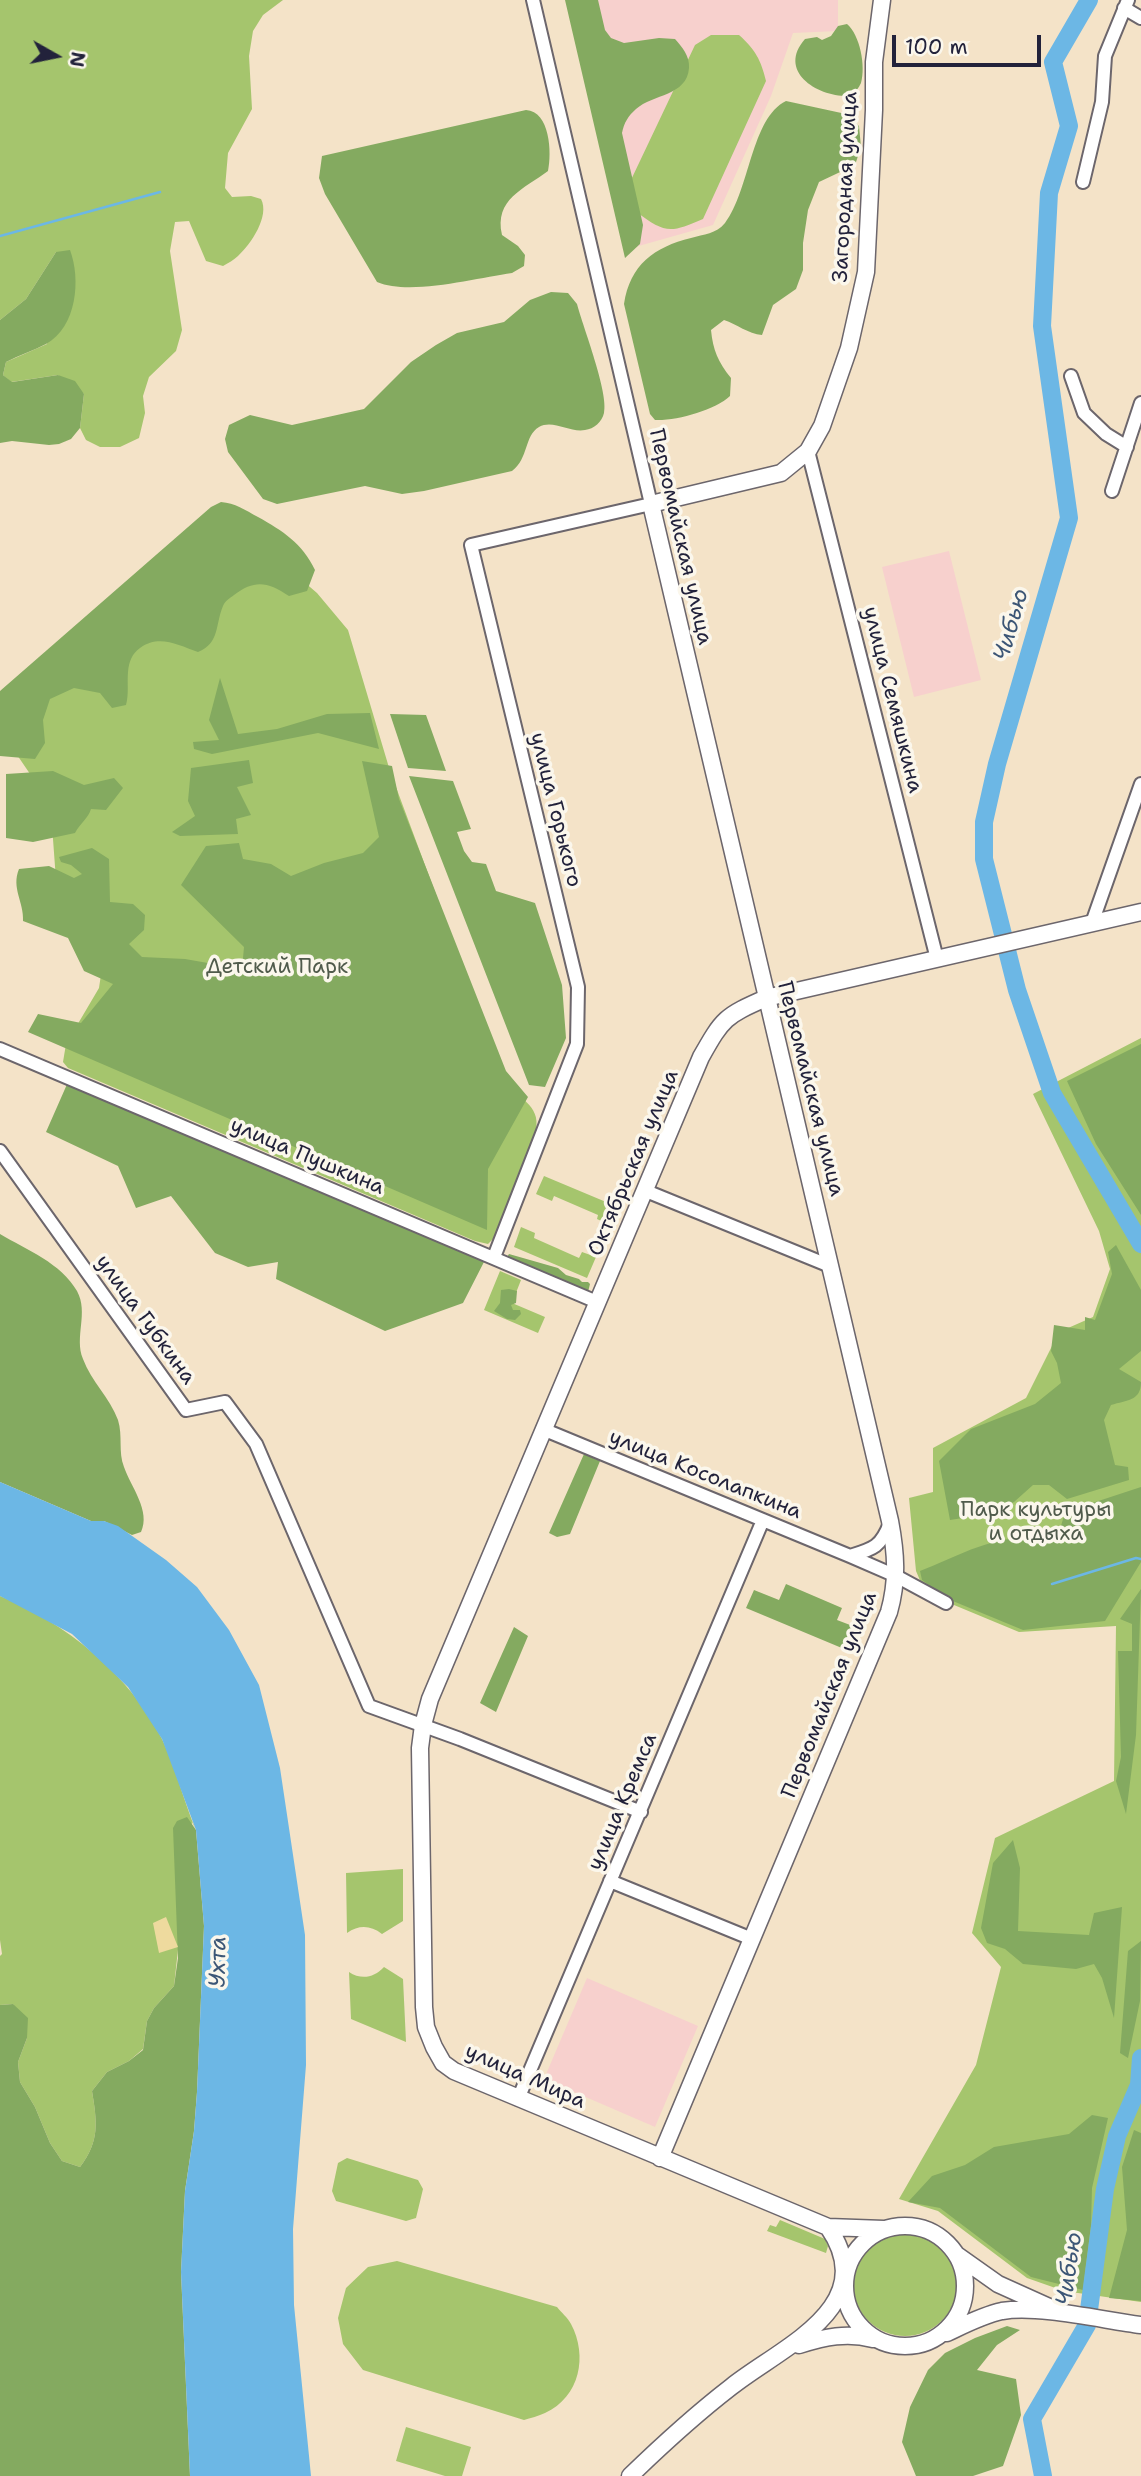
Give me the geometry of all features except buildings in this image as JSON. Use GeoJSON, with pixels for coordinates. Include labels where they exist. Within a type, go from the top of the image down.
{"type":"FeatureCollection","features":[{"type":"Feature","properties":{"kind":"main road","name":"Загородная улица"},"geometry":{"type":"LineString","coordinates":[[651,505],[781,473],[808,451],[822,426],[849,348],[866,272],[874,62],[882,0]]}},
{"type":"Feature","properties":{"kind":"main road","name":"Первомайская улица"},"geometry":{"type":"LineString","coordinates":[[651,505],[896,1552],[896,1576],[889,1612],[660,2158]]}},
{"type":"Feature","properties":{"kind":"main road","name":"Октябрьская улица"},"geometry":{"type":"LineString","coordinates":[[423,1725],[430,1699],[597,1302],[701,1057],[718,1027],[733,1012],[766,998],[1141,912]]}},
{"type":"Feature","properties":{"kind":"main road","name":"улица Мира"},"geometry":{"type":"LineString","coordinates":[[423,1725],[424,2007],[426,2027],[443,2063],[454,2071],[518,2099],[828,2227],[884,2229]]}},
{"type":"Feature","properties":{"kind":"main road"},"geometry":{"type":"LineString","coordinates":[[630,2476],[748,2373],[787,2349],[823,2319],[836,2298],[852,2255],[866,2239],[884,2229],[904,2225],[925,2229],[943,2239],[957,2255],[984,2275],[1012,2292],[1071,2315]]}},
{"type":"Feature","properties":{"kind":"main road"},"geometry":{"type":"LineString","coordinates":[[828,2227],[841,2250],[845,2294],[850,2312],[861,2328],[877,2340]]}},
{"type":"Feature","properties":{"kind":"main road"},"geometry":{"type":"LineString","coordinates":[[932,2340],[947,2329],[959,2314],[965,2295],[964,2274],[957,2255]]}},
{"type":"Feature","properties":{"kind":"main road"},"geometry":{"type":"LineString","coordinates":[[787,2349],[833,2336],[855,2335],[895,2346],[914,2346],[1000,2311],[1071,2315],[1141,2325]]}},
{"type":"Feature","properties":{"kind":"street","name":"Первомайская улица"},"geometry":{"type":"LineString","coordinates":[[534,0],[651,505]]}},
{"type":"Feature","properties":{"kind":"street"},"geometry":{"type":"LineString","coordinates":[[1083,182],[1102,102],[1105,56],[1126,4],[1141,18]]}},
{"type":"Feature","properties":{"kind":"street"},"geometry":{"type":"LineString","coordinates":[[1071,376],[1084,413],[1106,434],[1128,447]]}},
{"type":"Feature","properties":{"kind":"street"},"geometry":{"type":"LineString","coordinates":[[1112,491],[1141,403]]}},
{"type":"Feature","properties":{"kind":"street","name":"улица Семяшкина"},"geometry":{"type":"LineString","coordinates":[[808,451],[937,960]]}},
{"type":"Feature","properties":{"kind":"street","name":"улица Горького"},"geometry":{"type":"LineString","coordinates":[[494,1257],[577,1044],[578,987],[471,545],[651,505]]}},
{"type":"Feature","properties":{"kind":"street"},"geometry":{"type":"LineString","coordinates":[[1092,923],[1141,783]]}},
{"type":"Feature","properties":{"kind":"street","name":"улица Пушкина"},"geometry":{"type":"LineString","coordinates":[[0,1049],[597,1302]]}},
{"type":"Feature","properties":{"kind":"street","name":"улица Губкина"},"geometry":{"type":"LineString","coordinates":[[0,1151],[186,1410],[225,1402],[256,1444],[369,1706],[423,1725]]}},
{"type":"Feature","properties":{"kind":"street"},"geometry":{"type":"LineString","coordinates":[[646,1191],[830,1266]]}},
{"type":"Feature","properties":{"kind":"street","name":"улица Косолапкина"},"geometry":{"type":"LineString","coordinates":[[545,1430],[850,1556],[896,1576],[946,1603]]}},
{"type":"Feature","properties":{"kind":"street","name":"улица Кремса"},"geometry":{"type":"LineString","coordinates":[[518,2099],[763,1520]]}},
{"type":"Feature","properties":{"kind":"street"},"geometry":{"type":"LineString","coordinates":[[850,1556],[873,1549],[884,1538],[890,1521]]}},
{"type":"Feature","properties":{"kind":"street"},"geometry":{"type":"LineString","coordinates":[[423,1725],[641,1812]]}},
{"type":"Feature","properties":{"kind":"street"},"geometry":{"type":"LineString","coordinates":[[610,1881],[752,1939]]}},
{"type":"Feature","properties":{"kind":"shaded area"},"geometry":{"type":"Polygon","coordinates":[[[569,0],[838,0],[838,31],[793,33],[771,96],[713,225],[628,249],[569,0]]]}},
{"type":"Feature","properties":{"kind":"shaded area"},"geometry":{"type":"Polygon","coordinates":[[[949,551],[981,680],[914,697],[882,567],[949,551]]]}},
{"type":"Feature","properties":{"kind":"shaded area"},"geometry":{"type":"Polygon","coordinates":[[[587,1978],[698,2026],[655,2127],[544,2079],[587,1978]]]}},
{"type":"Feature","properties":{"kind":"green space"},"geometry":{"type":"Polygon","coordinates":[[[0,0],[283,0],[263,15],[253,31],[249,56],[252,109],[228,153],[225,188],[232,197],[251,196],[261,199],[261,221],[243,251],[223,266],[206,261],[189,221],[175,222],[170,251],[182,330],[176,351],[149,377],[143,396],[145,413],[139,438],[120,447],[100,447],[86,440],[80,428],[84,394],[58,375],[11,382],[3,375],[6,362],[47,344],[56,252],[26,299],[0,320],[0,0]]]}},
{"type":"Feature","properties":{"kind":"green space"},"geometry":{"type":"Polygon","coordinates":[[[565,0],[598,0],[605,30],[611,38],[624,43],[659,38],[675,39],[688,60],[687,77],[682,84],[636,109],[624,126],[622,133],[643,225],[640,244],[625,258],[565,0]]]}},
{"type":"Feature","properties":{"kind":"green space"},"geometry":{"type":"Polygon","coordinates":[[[847,24],[852,29],[861,51],[861,83],[851,96],[826,93],[805,81],[798,72],[795,62],[797,51],[805,39],[817,37],[822,40],[831,36],[838,26],[847,24]]]}},
{"type":"Feature","properties":{"kind":"green space"},"geometry":{"type":"Polygon","coordinates":[[[711,35],[739,35],[757,55],[766,81],[703,219],[667,229],[635,211],[630,182],[695,45],[711,35]]]}},
{"type":"Feature","properties":{"kind":"green space"},"geometry":{"type":"Polygon","coordinates":[[[786,101],[846,114],[859,126],[861,147],[855,165],[819,182],[808,210],[803,243],[803,270],[796,289],[773,305],[762,335],[724,320],[711,330],[717,356],[731,378],[730,396],[695,414],[655,420],[650,414],[624,304],[627,290],[638,268],[655,253],[678,242],[714,232],[725,223],[740,192],[765,123],[774,110],[786,101]]]}},
{"type":"Feature","properties":{"kind":"green space"},"geometry":{"type":"Polygon","coordinates":[[[526,110],[534,112],[545,125],[550,154],[548,171],[513,196],[502,212],[502,235],[518,246],[525,255],[524,266],[512,273],[425,287],[391,286],[377,282],[325,194],[319,178],[322,156],[526,110]]]}},
{"type":"Feature","properties":{"kind":"green space"},"geometry":{"type":"Polygon","coordinates":[[[70,250],[75,275],[74,302],[64,326],[46,344],[6,362],[3,375],[12,382],[58,375],[75,381],[84,394],[80,428],[71,439],[59,444],[12,441],[0,443],[0,320],[26,299],[56,252],[70,250]]]}},
{"type":"Feature","properties":{"kind":"green space"},"geometry":{"type":"Polygon","coordinates":[[[551,292],[568,293],[577,304],[603,391],[604,413],[594,427],[588,429],[573,430],[556,425],[539,427],[534,431],[521,460],[512,471],[424,491],[402,494],[365,486],[277,504],[263,499],[228,452],[225,439],[229,425],[250,415],[292,425],[364,409],[411,362],[436,345],[457,333],[504,322],[530,300],[551,292]]]}},
{"type":"Feature","properties":{"kind":"green space"},"geometry":{"type":"Polygon","coordinates":[[[221,502],[235,505],[258,517],[298,545],[315,570],[307,591],[289,596],[268,585],[248,586],[224,604],[216,633],[205,648],[198,652],[161,641],[147,644],[137,650],[129,664],[126,705],[112,708],[100,693],[74,688],[50,699],[43,720],[45,743],[35,759],[0,756],[0,691],[211,507],[221,502]]]}},
{"type":"Feature","properties":{"kind":"green space","name":"Детский Парк"},"geometry":{"type":"Polygon","coordinates":[[[296,575],[317,593],[348,630],[390,771],[505,1080],[535,1114],[536,1130],[496,1236],[488,1244],[475,1241],[68,1068],[63,1062],[66,1044],[99,988],[103,961],[58,907],[51,812],[43,793],[11,746],[9,720],[185,580],[296,575]]]}},
{"type":"Feature","properties":{"kind":"green space"},"geometry":{"type":"Polygon","coordinates":[[[220,678],[238,734],[277,729],[327,714],[370,713],[379,749],[318,733],[212,754],[194,749],[193,742],[219,740],[209,720],[220,678]]]}},
{"type":"Feature","properties":{"kind":"green space"},"geometry":{"type":"Polygon","coordinates":[[[390,714],[426,715],[446,771],[408,768],[390,714]]]}},
{"type":"Feature","properties":{"kind":"green space"},"geometry":{"type":"Polygon","coordinates":[[[249,760],[253,783],[237,787],[251,815],[236,819],[238,834],[180,836],[172,832],[195,816],[188,801],[191,768],[249,760]]]}},
{"type":"Feature","properties":{"kind":"green space"},"geometry":{"type":"Polygon","coordinates":[[[362,761],[392,766],[399,799],[506,1071],[528,1097],[488,1169],[487,1230],[28,1032],[38,1014],[81,1023],[113,984],[84,971],[68,938],[23,921],[16,882],[19,869],[49,866],[74,878],[82,874],[71,865],[61,862],[59,857],[92,848],[109,859],[110,902],[133,904],[145,915],[144,930],[129,944],[142,957],[185,959],[242,969],[244,947],[181,885],[206,846],[239,843],[243,859],[271,864],[291,876],[324,863],[363,853],[379,837],[362,761]]]}},
{"type":"Feature","properties":{"kind":"green space"},"geometry":{"type":"Polygon","coordinates":[[[53,771],[84,785],[114,778],[123,788],[106,810],[91,809],[75,833],[33,842],[6,838],[6,774],[53,771]]]}},
{"type":"Feature","properties":{"kind":"green space"},"geometry":{"type":"Polygon","coordinates":[[[409,776],[453,781],[471,829],[457,832],[464,851],[472,862],[486,864],[496,891],[535,903],[562,985],[566,1038],[545,1087],[529,1085],[409,776]]]}},
{"type":"Feature","properties":{"kind":"green space","name":"Парк культуры и отдыха"},"geometry":{"type":"Polygon","coordinates":[[[1141,1038],[1141,2302],[1064,2291],[1027,2278],[938,2211],[899,2199],[976,2065],[1001,1967],[972,1933],[995,1838],[1114,1781],[1116,1626],[1019,1632],[954,1605],[922,1585],[916,1571],[909,1498],[933,1492],[933,1448],[1026,1398],[1059,1332],[1093,1317],[1110,1269],[1099,1231],[1033,1094],[1141,1038]]]}},
{"type":"Feature","properties":{"kind":"green space"},"geometry":{"type":"Polygon","coordinates":[[[1141,1044],[1141,1215],[1096,1144],[1067,1081],[1141,1044]]]}},
{"type":"Feature","properties":{"kind":"green space"},"geometry":{"type":"Polygon","coordinates":[[[68,1082],[485,1260],[463,1303],[385,1331],[276,1279],[278,1262],[248,1267],[215,1253],[171,1196],[136,1208],[118,1166],[46,1132],[68,1082]]]}},
{"type":"Feature","properties":{"kind":"green space"},"geometry":{"type":"Polygon","coordinates":[[[544,1176],[618,1207],[610,1225],[597,1219],[598,1215],[554,1196],[552,1201],[536,1194],[544,1176]]]}},
{"type":"Feature","properties":{"kind":"green space"},"geometry":{"type":"Polygon","coordinates":[[[521,1227],[535,1233],[534,1238],[579,1258],[582,1252],[596,1257],[587,1278],[514,1247],[521,1227]]]}},
{"type":"Feature","properties":{"kind":"green space"},"geometry":{"type":"Polygon","coordinates":[[[0,1234],[53,1265],[77,1291],[82,1308],[80,1342],[83,1359],[118,1420],[122,1461],[144,1516],[141,1532],[132,1535],[104,1521],[91,1521],[0,1482],[0,1234]]]}},
{"type":"Feature","properties":{"kind":"green space"},"geometry":{"type":"Polygon","coordinates":[[[1116,1245],[1141,1290],[1141,1351],[1119,1369],[1141,1382],[1139,1393],[1132,1399],[1111,1405],[1104,1420],[1115,1465],[1128,1467],[1129,1480],[1067,1499],[1049,1485],[1033,1485],[1014,1502],[988,1514],[950,1520],[939,1461],[971,1429],[1035,1404],[1061,1383],[1057,1363],[1051,1351],[1054,1325],[1085,1330],[1085,1317],[1095,1320],[1112,1274],[1108,1252],[1116,1245]]]}},
{"type":"Feature","properties":{"kind":"green space"},"geometry":{"type":"Polygon","coordinates":[[[509,1254],[558,1268],[566,1275],[588,1282],[588,1292],[527,1268],[507,1257],[509,1254]]]}},
{"type":"Feature","properties":{"kind":"green space"},"geometry":{"type":"Polygon","coordinates":[[[500,1271],[521,1280],[512,1303],[545,1317],[538,1333],[484,1310],[500,1271]]]}},
{"type":"Feature","properties":{"kind":"green space"},"geometry":{"type":"Polygon","coordinates":[[[501,1290],[517,1291],[516,1303],[511,1305],[513,1310],[520,1310],[521,1314],[515,1320],[507,1319],[494,1311],[500,1303],[501,1290]]]}},
{"type":"Feature","properties":{"kind":"green space"},"geometry":{"type":"Polygon","coordinates":[[[584,1454],[600,1461],[570,1534],[557,1537],[549,1533],[584,1454]]]}},
{"type":"Feature","properties":{"kind":"green space"},"geometry":{"type":"Polygon","coordinates":[[[1141,1487],[1141,1562],[1105,1621],[1023,1630],[948,1599],[922,1580],[920,1571],[996,1541],[1029,1538],[1045,1540],[1061,1526],[1065,1512],[1141,1487]]]}},
{"type":"Feature","properties":{"kind":"green space"},"geometry":{"type":"Polygon","coordinates":[[[786,1584],[842,1608],[837,1620],[858,1628],[849,1651],[746,1608],[754,1590],[779,1600],[786,1584]]]}},
{"type":"Feature","properties":{"kind":"green space"},"geometry":{"type":"Polygon","coordinates":[[[1141,1589],[1136,1735],[1126,1814],[1116,1781],[1121,1757],[1118,1651],[1132,1651],[1132,1624],[1120,1619],[1141,1589]]]}},
{"type":"Feature","properties":{"kind":"green space"},"geometry":{"type":"Polygon","coordinates":[[[0,1596],[48,1620],[72,1636],[114,1673],[133,1694],[162,1739],[196,1830],[192,1822],[174,1986],[154,2008],[147,2021],[143,2049],[129,2061],[107,2072],[92,2091],[95,2112],[94,2140],[80,2167],[62,2161],[50,2143],[35,2107],[20,2082],[18,2062],[27,2038],[13,2004],[0,2005],[0,1596]]]}},
{"type":"Feature","properties":{"kind":"green space"},"geometry":{"type":"Polygon","coordinates":[[[514,1627],[528,1636],[496,1712],[480,1703],[514,1627]]]}},
{"type":"Feature","properties":{"kind":"green space"},"geometry":{"type":"Polygon","coordinates":[[[187,1817],[196,1830],[204,1926],[197,2092],[185,2191],[181,2272],[190,2476],[0,2476],[0,2005],[13,2004],[28,2018],[27,2038],[18,2062],[20,2082],[35,2107],[50,2143],[62,2161],[80,2167],[94,2140],[95,2112],[92,2091],[107,2072],[143,2050],[147,2021],[154,2008],[174,1986],[178,1958],[173,1828],[177,1821],[187,1817]]]}},
{"type":"Feature","properties":{"kind":"green space"},"geometry":{"type":"Polygon","coordinates":[[[1013,1840],[1020,1868],[1018,1931],[1089,1935],[1094,1913],[1122,1907],[1114,2018],[1102,1978],[1094,1964],[1076,1969],[1023,1964],[1005,1949],[987,1943],[981,1928],[993,1863],[1013,1840]]]}},
{"type":"Feature","properties":{"kind":"green space"},"geometry":{"type":"Polygon","coordinates":[[[403,1869],[403,1921],[382,1934],[364,1927],[347,1933],[346,1873],[403,1869]]]}},
{"type":"Feature","properties":{"kind":"green space"},"geometry":{"type":"Polygon","coordinates":[[[1141,1941],[1140,2001],[1128,2058],[1120,2053],[1128,1951],[1141,1941]]]}},
{"type":"Feature","properties":{"kind":"green space"},"geometry":{"type":"Polygon","coordinates":[[[384,1967],[403,1979],[406,2042],[351,2019],[349,1972],[367,1977],[384,1967]]]}},
{"type":"Feature","properties":{"kind":"green space"},"geometry":{"type":"Polygon","coordinates":[[[1092,2115],[1108,2118],[1092,2188],[1091,2225],[1083,2290],[1031,2277],[940,2208],[908,2202],[932,2176],[965,2165],[994,2147],[1069,2134],[1092,2115]]]}},
{"type":"Feature","properties":{"kind":"green space"},"geometry":{"type":"Polygon","coordinates":[[[1134,2130],[1141,2133],[1141,2301],[1109,2298],[1127,2230],[1122,2167],[1134,2130]]]}},
{"type":"Feature","properties":{"kind":"green space"},"geometry":{"type":"Polygon","coordinates":[[[347,2158],[418,2180],[423,2189],[416,2218],[406,2221],[336,2201],[332,2191],[338,2163],[347,2158]]]}},
{"type":"Feature","properties":{"kind":"green space"},"geometry":{"type":"Polygon","coordinates":[[[780,2220],[825,2239],[828,2246],[826,2253],[767,2231],[770,2225],[776,2227],[780,2220]]]}},
{"type":"Feature","properties":{"kind":"green space"},"geometry":{"type":"Polygon","coordinates":[[[905,2232],[925,2236],[942,2247],[953,2264],[957,2284],[953,2304],[942,2321],[925,2332],[905,2336],[885,2332],[868,2321],[857,2304],[853,2284],[857,2264],[868,2247],[885,2236],[905,2232]]]}},
{"type":"Feature","properties":{"kind":"green space"},"geometry":{"type":"Polygon","coordinates":[[[397,2261],[557,2307],[571,2324],[579,2349],[578,2374],[566,2397],[545,2413],[524,2420],[363,2370],[343,2344],[338,2318],[346,2288],[368,2267],[397,2261]]]}},
{"type":"Feature","properties":{"kind":"green space"},"geometry":{"type":"Polygon","coordinates":[[[1007,2326],[1020,2330],[997,2345],[977,2370],[1016,2379],[1021,2415],[1003,2466],[973,2476],[916,2476],[902,2442],[910,2407],[928,2370],[945,2353],[1007,2326]]]}},
{"type":"Feature","properties":{"kind":"green space"},"geometry":{"type":"Polygon","coordinates":[[[406,2427],[471,2447],[462,2476],[445,2476],[396,2461],[406,2427]]]}},
{"type":"Feature","properties":{"kind":"sand"},"geometry":{"type":"Polygon","coordinates":[[[166,1917],[178,1947],[159,1953],[153,1923],[166,1917]]]}},
{"type":"Feature","properties":{"kind":"water","name":"Ухта"},"geometry":{"type":"Polygon","coordinates":[[[0,1482],[91,1521],[104,1521],[118,1526],[166,1560],[197,1587],[229,1630],[259,1685],[280,1768],[305,1935],[306,2065],[293,2229],[294,2305],[311,2476],[190,2476],[181,2272],[185,2191],[197,2092],[204,1926],[196,1830],[162,1739],[128,1687],[72,1634],[0,1596],[0,1482]]]}},
{"type":"Feature","properties":{"kind":"waterway","name":"Чибью"},"geometry":{"type":"LineString","coordinates":[[1089,0],[1053,62],[1069,126],[1049,193],[1042,326],[1069,518],[997,764],[984,822],[984,859],[1017,990],[1052,1093],[1141,1244]]}},
{"type":"Feature","properties":{"kind":"waterway"},"geometry":{"type":"LineString","coordinates":[[0,236],[160,192]]}},
{"type":"Feature","properties":{"kind":"waterway"},"geometry":{"type":"LineString","coordinates":[[1052,1584],[1136,1558],[1141,1559]]}},
{"type":"Feature","properties":{"kind":"waterway","name":"Чибью"},"geometry":{"type":"LineString","coordinates":[[1043,2476],[1032,2419],[1087,2325],[1105,2189],[1117,2136],[1139,2085],[1141,2058]]}}]}
